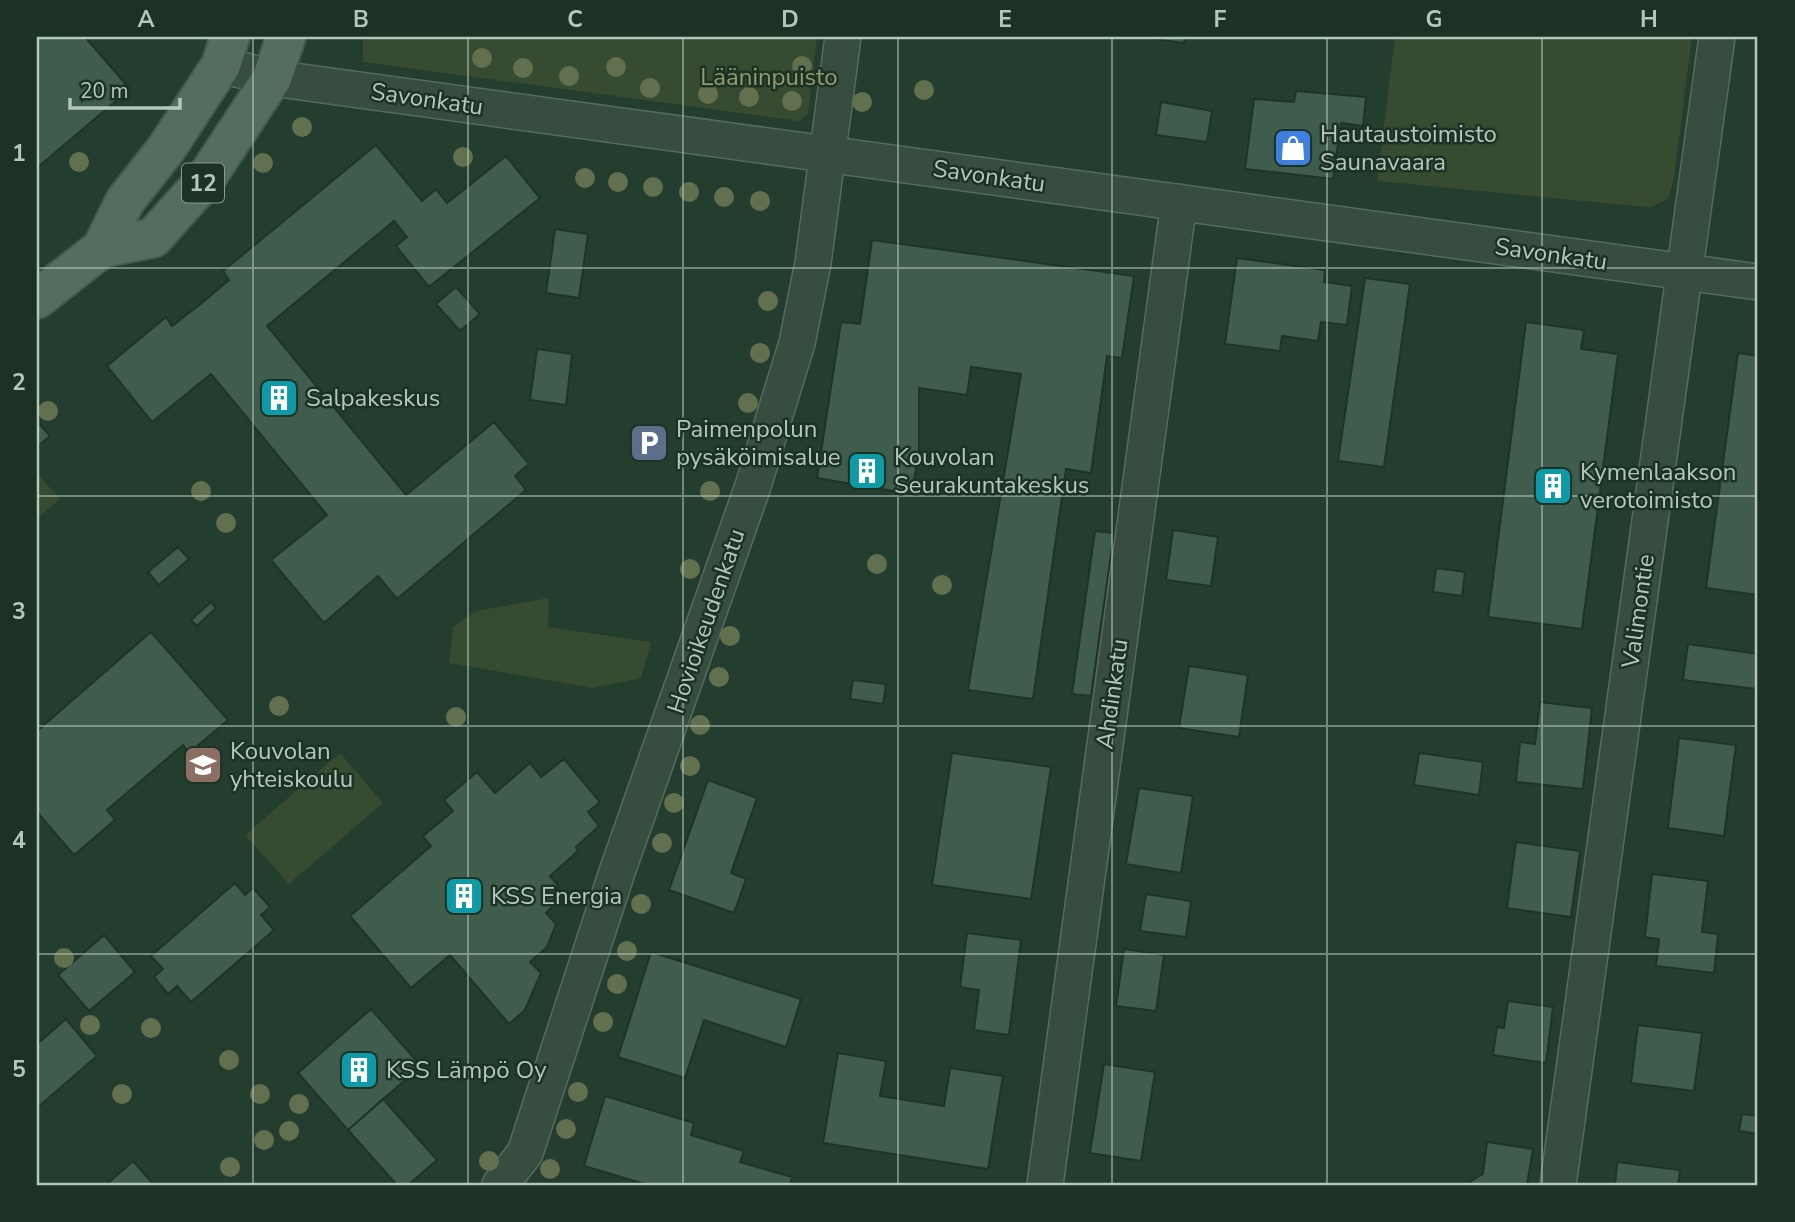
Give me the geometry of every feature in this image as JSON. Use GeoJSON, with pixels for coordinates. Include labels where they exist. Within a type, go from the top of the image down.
{"type":"FeatureCollection","features":[{"type":"Feature","properties":{"kind":"main road","name":"12"},"geometry":{"type":"LineString","coordinates":[[102,248],[153,238],[205,180],[272,78],[286,37]]}},
{"type":"Feature","properties":{"kind":"main road","name":"12"},"geometry":{"type":"LineString","coordinates":[[37,299],[102,248],[125,201],[166,149],[226,51]]}},
{"type":"Feature","properties":{"kind":"street","name":"Hovioikeudenkatu"},"geometry":{"type":"LineString","coordinates":[[500,1185],[525,1153],[617,872],[753,486],[797,343],[829,154],[843,37]]}},
{"type":"Feature","properties":{"kind":"street","name":"Valimontie"},"geometry":{"type":"LineString","coordinates":[[1559,1185],[1717,37]]}},
{"type":"Feature","properties":{"kind":"street","name":"Savonkatu"},"geometry":{"type":"LineString","coordinates":[[226,51],[272,78],[1758,282]]}},
{"type":"Feature","properties":{"kind":"street","name":"Ahdinkatu"},"geometry":{"type":"LineString","coordinates":[[1045,1185],[1179,202]]}},
{"type":"Feature","properties":{"kind":"green space","name":"Lääninpuisto"},"geometry":{"type":"Polygon","coordinates":[[[363,37],[817,37],[808,114],[799,121],[363,62],[363,37]]]}},
{"type":"Feature","properties":{"kind":"green space"},"geometry":{"type":"Polygon","coordinates":[[[1395,37],[1692,37],[1674,178],[1669,198],[1652,207],[1377,181],[1395,37]]]}},
{"type":"Feature","properties":{"kind":"green space"},"geometry":{"type":"Polygon","coordinates":[[[37,473],[60,499],[37,519],[37,473]]]}},
{"type":"Feature","properties":{"kind":"green space"},"geometry":{"type":"Polygon","coordinates":[[[549,598],[548,627],[651,642],[641,678],[593,688],[449,663],[453,627],[476,611],[549,598]]]}},
{"type":"Feature","properties":{"kind":"green space"},"geometry":{"type":"Polygon","coordinates":[[[340,753],[383,803],[289,884],[245,835],[340,753]]]}},
{"type":"Feature","properties":{"kind":"building"},"geometry":{"type":"Polygon","coordinates":[[[37,37],[85,37],[130,89],[37,168],[37,37]]]}},
{"type":"Feature","properties":{"kind":"building"},"geometry":{"type":"Polygon","coordinates":[[[37,37],[85,37],[130,89],[37,168],[37,37]]]}},
{"type":"Feature","properties":{"kind":"building"},"geometry":{"type":"Polygon","coordinates":[[[1140,37],[1185,37],[1184,43],[1140,37]]]}},
{"type":"Feature","properties":{"kind":"building","name":"Hautaustoimisto Saunavaara"},"geometry":{"type":"Polygon","coordinates":[[[1296,91],[1366,97],[1363,126],[1341,123],[1333,179],[1245,169],[1254,99],[1294,102],[1296,91]]]}},
{"type":"Feature","properties":{"kind":"building"},"geometry":{"type":"Polygon","coordinates":[[[1161,102],[1212,111],[1207,142],[1156,135],[1161,102]]]}},
{"type":"Feature","properties":{"kind":"building","name":"Salpakeskus"},"geometry":{"type":"Polygon","coordinates":[[[376,145],[422,201],[436,189],[447,203],[506,156],[540,198],[429,287],[396,246],[407,237],[394,221],[267,326],[406,495],[494,422],[529,464],[515,476],[526,490],[397,599],[378,576],[324,623],[271,560],[327,515],[211,374],[152,422],[107,366],[166,317],[172,326],[203,302],[229,280],[223,271],[376,145]]]}},
{"type":"Feature","properties":{"kind":"building"},"geometry":{"type":"Polygon","coordinates":[[[555,229],[588,234],[579,298],[546,293],[555,229]]]}},
{"type":"Feature","properties":{"kind":"building","name":"Kouvolan Seurakuntakeskus"},"geometry":{"type":"Polygon","coordinates":[[[872,240],[1134,276],[1122,358],[1107,356],[1091,473],[1066,469],[1033,699],[968,690],[1021,374],[971,367],[967,395],[919,388],[919,454],[911,494],[817,478],[841,322],[860,324],[872,240]]]}},
{"type":"Feature","properties":{"kind":"building"},"geometry":{"type":"Polygon","coordinates":[[[1237,258],[1325,270],[1324,282],[1352,286],[1347,325],[1321,322],[1318,341],[1282,336],[1280,351],[1225,344],[1237,258]]]}},
{"type":"Feature","properties":{"kind":"building"},"geometry":{"type":"Polygon","coordinates":[[[1365,278],[1410,284],[1384,467],[1338,461],[1365,278]]]}},
{"type":"Feature","properties":{"kind":"building"},"geometry":{"type":"Polygon","coordinates":[[[456,287],[480,314],[460,331],[436,304],[456,287]]]}},
{"type":"Feature","properties":{"kind":"building","name":"Kymenlaakson verotoimisto"},"geometry":{"type":"Polygon","coordinates":[[[1526,322],[1584,330],[1581,349],[1618,354],[1582,629],[1488,617],[1526,322]]]}},
{"type":"Feature","properties":{"kind":"building"},"geometry":{"type":"Polygon","coordinates":[[[537,349],[572,354],[566,405],[530,400],[537,349]]]}},
{"type":"Feature","properties":{"kind":"building"},"geometry":{"type":"Polygon","coordinates":[[[1738,353],[1758,356],[1758,595],[1706,588],[1738,353]]]}},
{"type":"Feature","properties":{"kind":"building"},"geometry":{"type":"Polygon","coordinates":[[[37,421],[50,436],[37,447],[37,421]]]}},
{"type":"Feature","properties":{"kind":"building"},"geometry":{"type":"Polygon","coordinates":[[[1173,530],[1218,537],[1211,586],[1166,580],[1173,530]]]}},
{"type":"Feature","properties":{"kind":"building"},"geometry":{"type":"Polygon","coordinates":[[[1095,531],[1114,533],[1091,696],[1072,694],[1095,531]]]}},
{"type":"Feature","properties":{"kind":"building"},"geometry":{"type":"Polygon","coordinates":[[[178,547],[189,559],[159,585],[148,572],[178,547]]]}},
{"type":"Feature","properties":{"kind":"building"},"geometry":{"type":"Polygon","coordinates":[[[1436,568],[1465,572],[1462,596],[1433,592],[1436,568]]]}},
{"type":"Feature","properties":{"kind":"building"},"geometry":{"type":"Polygon","coordinates":[[[211,602],[216,608],[197,626],[191,620],[211,602]]]}},
{"type":"Feature","properties":{"kind":"building"},"geometry":{"type":"Polygon","coordinates":[[[151,632],[228,720],[189,753],[183,745],[107,810],[115,820],[74,855],[37,812],[37,731],[151,632]]]}},
{"type":"Feature","properties":{"kind":"building"},"geometry":{"type":"Polygon","coordinates":[[[1688,644],[1758,654],[1757,689],[1683,680],[1688,644]]]}},
{"type":"Feature","properties":{"kind":"building"},"geometry":{"type":"Polygon","coordinates":[[[1189,666],[1248,675],[1239,737],[1179,728],[1189,666]]]}},
{"type":"Feature","properties":{"kind":"building"},"geometry":{"type":"Polygon","coordinates":[[[853,680],[886,684],[883,704],[850,699],[853,680]]]}},
{"type":"Feature","properties":{"kind":"building"},"geometry":{"type":"Polygon","coordinates":[[[1540,702],[1592,708],[1583,789],[1516,782],[1520,742],[1535,744],[1540,702]]]}},
{"type":"Feature","properties":{"kind":"building"},"geometry":{"type":"Polygon","coordinates":[[[1679,738],[1736,745],[1724,836],[1668,828],[1679,738]]]}},
{"type":"Feature","properties":{"kind":"building"},"geometry":{"type":"Polygon","coordinates":[[[952,753],[1051,767],[1031,899],[932,885],[952,753]]]}},
{"type":"Feature","properties":{"kind":"building"},"geometry":{"type":"Polygon","coordinates":[[[1419,753],[1483,762],[1479,795],[1414,785],[1419,753]]]}},
{"type":"Feature","properties":{"kind":"building","name":"KSS Energia"},"geometry":{"type":"Polygon","coordinates":[[[564,759],[600,802],[588,812],[599,826],[576,847],[578,851],[550,876],[558,885],[552,907],[546,913],[556,924],[547,947],[530,962],[541,973],[525,1010],[509,1024],[450,955],[411,988],[350,916],[431,846],[423,836],[453,811],[444,800],[477,772],[495,793],[530,763],[541,777],[564,759]]]}},
{"type":"Feature","properties":{"kind":"building"},"geometry":{"type":"Polygon","coordinates":[[[708,780],[757,798],[731,873],[746,879],[734,913],[669,890],[708,780]]]}},
{"type":"Feature","properties":{"kind":"building"},"geometry":{"type":"Polygon","coordinates":[[[1139,788],[1193,796],[1181,873],[1126,864],[1139,788]]]}},
{"type":"Feature","properties":{"kind":"building"},"geometry":{"type":"Polygon","coordinates":[[[1516,842],[1580,851],[1571,917],[1507,908],[1516,842]]]}},
{"type":"Feature","properties":{"kind":"building"},"geometry":{"type":"Polygon","coordinates":[[[1652,874],[1708,881],[1702,932],[1718,934],[1714,973],[1656,966],[1659,939],[1645,937],[1652,874]]]}},
{"type":"Feature","properties":{"kind":"building"},"geometry":{"type":"Polygon","coordinates":[[[235,883],[245,895],[253,888],[270,907],[261,915],[274,930],[191,1002],[177,986],[168,994],[154,977],[163,969],[151,956],[235,883]]]}},
{"type":"Feature","properties":{"kind":"building"},"geometry":{"type":"Polygon","coordinates":[[[1146,894],[1191,901],[1186,937],[1140,931],[1146,894]]]}},
{"type":"Feature","properties":{"kind":"building"},"geometry":{"type":"Polygon","coordinates":[[[967,933],[1021,940],[1009,1035],[974,1030],[979,990],[960,987],[967,933]]]}},
{"type":"Feature","properties":{"kind":"building"},"geometry":{"type":"Polygon","coordinates":[[[104,935],[135,972],[89,1011],[58,975],[104,935]]]}},
{"type":"Feature","properties":{"kind":"building"},"geometry":{"type":"Polygon","coordinates":[[[1124,949],[1164,955],[1156,1011],[1116,1006],[1124,949]]]}},
{"type":"Feature","properties":{"kind":"building"},"geometry":{"type":"Polygon","coordinates":[[[651,952],[801,999],[786,1047],[704,1020],[685,1078],[618,1057],[651,952]]]}},
{"type":"Feature","properties":{"kind":"building"},"geometry":{"type":"Polygon","coordinates":[[[1508,1001],[1553,1007],[1546,1063],[1493,1055],[1497,1027],[1504,1028],[1508,1001]]]}},
{"type":"Feature","properties":{"kind":"building","name":"KSS Lämpö Oy"},"geometry":{"type":"Polygon","coordinates":[[[371,1009],[421,1066],[348,1130],[298,1073],[371,1009]]]}},
{"type":"Feature","properties":{"kind":"building"},"geometry":{"type":"Polygon","coordinates":[[[66,1019],[97,1056],[37,1108],[37,1044],[66,1019]]]}},
{"type":"Feature","properties":{"kind":"building"},"geometry":{"type":"Polygon","coordinates":[[[1638,1025],[1702,1033],[1694,1091],[1631,1083],[1638,1025]]]}},
{"type":"Feature","properties":{"kind":"building"},"geometry":{"type":"Polygon","coordinates":[[[838,1053],[886,1061],[880,1096],[944,1106],[950,1068],[1003,1076],[988,1169],[823,1143],[838,1053]]]}},
{"type":"Feature","properties":{"kind":"building"},"geometry":{"type":"Polygon","coordinates":[[[1104,1064],[1155,1072],[1141,1161],[1090,1153],[1104,1064]]]}},
{"type":"Feature","properties":{"kind":"building"},"geometry":{"type":"Polygon","coordinates":[[[605,1096],[694,1123],[691,1135],[744,1151],[740,1162],[792,1177],[790,1185],[648,1185],[584,1166],[605,1096]]]}},
{"type":"Feature","properties":{"kind":"building"},"geometry":{"type":"Polygon","coordinates":[[[383,1099],[437,1160],[408,1185],[397,1185],[348,1130],[383,1099]]]}},
{"type":"Feature","properties":{"kind":"building"},"geometry":{"type":"Polygon","coordinates":[[[1742,1114],[1758,1116],[1758,1134],[1739,1131],[1742,1114]]]}},
{"type":"Feature","properties":{"kind":"building"},"geometry":{"type":"Polygon","coordinates":[[[1487,1142],[1533,1149],[1527,1185],[1470,1185],[1471,1181],[1483,1174],[1487,1142]]]}},
{"type":"Feature","properties":{"kind":"building"},"geometry":{"type":"Polygon","coordinates":[[[133,1161],[154,1185],[106,1185],[133,1161]]]}},
{"type":"Feature","properties":{"kind":"building"},"geometry":{"type":"Polygon","coordinates":[[[1617,1162],[1680,1170],[1678,1185],[1615,1185],[1617,1162]]]}},
{"type":"Feature","properties":{"kind":"place","name":"Hautaustoimisto Saunavaara"},"geometry":{"type":"Point","coordinates":[1293,148]}},
{"type":"Feature","properties":{"kind":"place","name":"Salpakeskus"},"geometry":{"type":"Point","coordinates":[279,398]}},
{"type":"Feature","properties":{"kind":"place","name":"Paimenpolun pysäköimisalue"},"geometry":{"type":"Point","coordinates":[649,443]}},
{"type":"Feature","properties":{"kind":"place","name":"Kouvolan Seurakuntakeskus"},"geometry":{"type":"Point","coordinates":[867,471]}},
{"type":"Feature","properties":{"kind":"place","name":"Kymenlaakson verotoimisto"},"geometry":{"type":"Point","coordinates":[1553,486]}},
{"type":"Feature","properties":{"kind":"place","name":"Kouvolan yhteiskoulu"},"geometry":{"type":"Point","coordinates":[203,765]}},
{"type":"Feature","properties":{"kind":"place","name":"KSS Energia"},"geometry":{"type":"Point","coordinates":[464,896]}},
{"type":"Feature","properties":{"kind":"place","name":"KSS Lämpö Oy"},"geometry":{"type":"Point","coordinates":[359,1070]}}]}
